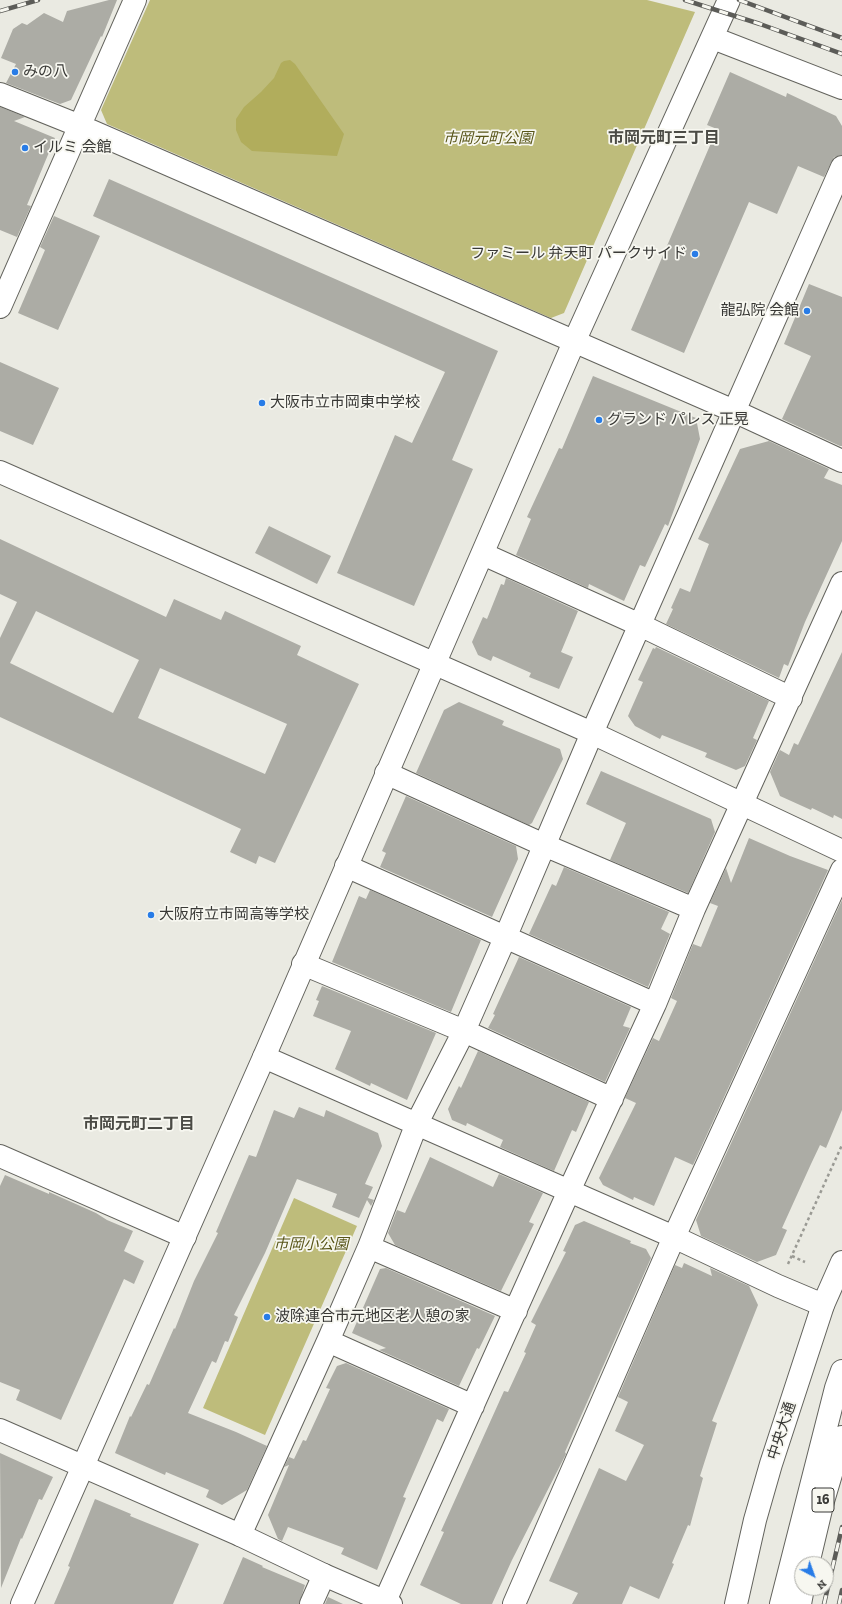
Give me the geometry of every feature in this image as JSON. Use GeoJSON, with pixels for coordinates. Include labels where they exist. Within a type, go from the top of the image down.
{"type":"FeatureCollection","features":[{"type":"Feature","properties":{"kind":"main road"},"geometry":{"type":"LineString","coordinates":[[0,306],[135,0]]}},
{"type":"Feature","properties":{"kind":"main road"},"geometry":{"type":"LineString","coordinates":[[22,1604],[264,1057],[303,964],[483,554],[574,342],[729,0]]}},
{"type":"Feature","properties":{"kind":"main road"},"geometry":{"type":"LineString","coordinates":[[713,38],[842,88]]}},
{"type":"Feature","properties":{"kind":"main road"},"geometry":{"type":"LineString","coordinates":[[0,94],[80,126],[734,411],[842,461]]}},
{"type":"Feature","properties":{"kind":"main road"},"geometry":{"type":"LineString","coordinates":[[240,1535],[369,1246],[417,1123],[464,1031],[592,733],[842,167]]}},
{"type":"Feature","properties":{"kind":"main road"},"geometry":{"type":"LineString","coordinates":[[0,472],[592,733],[842,851]]}},
{"type":"Feature","properties":{"kind":"main road"},"geometry":{"type":"LineString","coordinates":[[483,554],[640,625],[791,698]]}},
{"type":"Feature","properties":{"kind":"main road"},"geometry":{"type":"LineString","coordinates":[[0,1430],[240,1535],[324,1575],[388,1603],[473,1406],[569,1191],[655,1004],[694,909],[743,805],[842,583]]}},
{"type":"Feature","properties":{"kind":"main road"},"geometry":{"type":"LineString","coordinates":[[386,773],[544,845],[694,909]]}},
{"type":"Feature","properties":{"kind":"main road"},"geometry":{"type":"LineString","coordinates":[[346,866],[655,1004]]}},
{"type":"Feature","properties":{"kind":"main road"},"geometry":{"type":"LineString","coordinates":[[514,1604],[674,1237],[842,870]]}},
{"type":"Feature","properties":{"kind":"main road"},"geometry":{"type":"LineString","coordinates":[[303,964],[464,1031],[612,1099]]}},
{"type":"Feature","properties":{"kind":"main road"},"geometry":{"type":"LineString","coordinates":[[264,1057],[674,1237],[778,1286],[823,1305]]}},
{"type":"Feature","properties":{"kind":"main road"},"geometry":{"type":"LineString","coordinates":[[0,1156],[184,1237]]}},
{"type":"Feature","properties":{"kind":"main road"},"geometry":{"type":"LineString","coordinates":[[369,1246],[516,1311]]}},
{"type":"Feature","properties":{"kind":"main road","name":"中央大通"},"geometry":{"type":"LineString","coordinates":[[736,1604],[755,1520],[771,1464],[823,1305],[842,1262]]}},
{"type":"Feature","properties":{"kind":"main road"},"geometry":{"type":"LineString","coordinates":[[328,1340],[473,1406]]}},
{"type":"Feature","properties":{"kind":"main road"},"geometry":{"type":"LineString","coordinates":[[781,1604],[836,1388],[842,1371]]}},
{"type":"Feature","properties":{"kind":"main road","name":"16"},"geometry":{"type":"LineString","coordinates":[[810,1556],[823,1501],[842,1437]]}},
{"type":"Feature","properties":{"kind":"main road"},"geometry":{"type":"LineString","coordinates":[[311,1604],[324,1575]]}},
{"type":"Feature","properties":{"kind":"path"},"geometry":{"type":"LineString","coordinates":[[788,1264],[842,1144]]}},
{"type":"Feature","properties":{"kind":"path"},"geometry":{"type":"LineString","coordinates":[[792,1256],[806,1262]]}},
{"type":"Feature","properties":{"kind":"green space","name":"市岡元町公園"},"geometry":{"type":"Polygon","coordinates":[[[150,0],[647,0],[695,12],[564,313],[551,318],[107,124],[101,110],[150,0]]]}},
{"type":"Feature","properties":{"kind":"green space","name":"市岡小公園"},"geometry":{"type":"Polygon","coordinates":[[[294,1198],[357,1226],[265,1435],[203,1408],[294,1198]]]}},
{"type":"Feature","properties":{"kind":"shaded area"},"geometry":{"type":"Polygon","coordinates":[[[290,60],[295,64],[344,134],[337,156],[252,151],[241,142],[236,130],[236,119],[244,107],[274,78],[281,63],[290,60]]]}},
{"type":"Feature","properties":{"kind":"building"},"geometry":{"type":"Polygon","coordinates":[[[109,0],[117,0],[102,37],[101,36],[71,100],[60,104],[6,83],[16,64],[1,58],[13,29],[22,23],[27,25],[44,13],[63,22],[67,11],[109,0]]]}},
{"type":"Feature","properties":{"kind":"building"},"geometry":{"type":"Polygon","coordinates":[[[730,72],[786,97],[787,93],[836,116],[842,126],[842,155],[834,157],[824,177],[798,166],[777,214],[749,202],[684,353],[631,330],[717,129],[707,125],[730,72]]]}},
{"type":"Feature","properties":{"kind":"building"},"geometry":{"type":"Polygon","coordinates":[[[0,107],[25,117],[14,121],[55,138],[27,205],[31,206],[17,237],[0,230],[0,107]]]}},
{"type":"Feature","properties":{"kind":"building"},"geometry":{"type":"Polygon","coordinates":[[[109,179],[498,351],[452,460],[473,469],[414,606],[337,573],[395,435],[412,443],[445,372],[93,216],[109,179]]]}},
{"type":"Feature","properties":{"kind":"building"},"geometry":{"type":"Polygon","coordinates":[[[54,216],[100,236],[58,330],[18,313],[45,250],[40,247],[54,216]]]}},
{"type":"Feature","properties":{"kind":"building"},"geometry":{"type":"Polygon","coordinates":[[[809,284],[842,297],[842,446],[782,419],[811,356],[784,344],[809,284]]]}},
{"type":"Feature","properties":{"kind":"building"},"geometry":{"type":"Polygon","coordinates":[[[0,362],[59,388],[33,445],[0,431],[0,362]]]}},
{"type":"Feature","properties":{"kind":"building"},"geometry":{"type":"Polygon","coordinates":[[[593,376],[696,418],[700,439],[668,526],[665,524],[645,567],[640,565],[624,601],[589,584],[588,588],[516,555],[531,519],[527,517],[559,448],[562,449],[593,376]]]}},
{"type":"Feature","properties":{"kind":"building"},"geometry":{"type":"Polygon","coordinates":[[[769,441],[829,469],[824,478],[842,485],[842,541],[805,622],[788,666],[784,664],[779,678],[666,624],[680,588],[690,592],[709,544],[698,539],[740,449],[769,441]]]}},
{"type":"Feature","properties":{"kind":"building"},"geometry":{"type":"Polygon","coordinates":[[[269,526],[331,556],[317,584],[255,553],[269,526]]]}},
{"type":"Feature","properties":{"kind":"building"},"geometry":{"type":"Polygon","coordinates":[[[0,539],[166,617],[174,599],[221,620],[225,611],[301,646],[297,655],[359,684],[275,863],[259,856],[256,864],[230,852],[241,829],[0,717],[0,638],[17,602],[0,594],[0,539]],[[36,611],[10,663],[113,713],[139,660],[36,611]],[[160,668],[138,718],[265,774],[287,724],[160,668]]]}},
{"type":"Feature","properties":{"kind":"building"},"geometry":{"type":"Polygon","coordinates":[[[506,578],[578,611],[561,652],[573,657],[559,689],[529,677],[531,673],[493,656],[491,661],[478,655],[472,642],[483,617],[487,619],[501,584],[504,585],[506,578]]]}},
{"type":"Feature","properties":{"kind":"building"},"geometry":{"type":"Polygon","coordinates":[[[656,647],[769,701],[753,738],[757,740],[745,766],[736,770],[705,757],[707,753],[662,735],[660,739],[635,726],[628,716],[643,682],[638,680],[653,648],[655,649],[656,647]]]}},
{"type":"Feature","properties":{"kind":"building"},"geometry":{"type":"Polygon","coordinates":[[[842,652],[842,819],[834,815],[833,818],[812,808],[811,810],[780,796],[770,772],[780,750],[789,755],[794,743],[798,745],[842,652]]]}},
{"type":"Feature","properties":{"kind":"building"},"geometry":{"type":"Polygon","coordinates":[[[459,702],[504,721],[502,725],[560,749],[563,759],[532,823],[529,825],[416,773],[444,710],[459,702]]]}},
{"type":"Feature","properties":{"kind":"building"},"geometry":{"type":"Polygon","coordinates":[[[601,771],[711,819],[715,832],[688,893],[610,860],[626,823],[586,804],[601,771]]]}},
{"type":"Feature","properties":{"kind":"building"},"geometry":{"type":"Polygon","coordinates":[[[406,796],[516,846],[518,859],[492,917],[380,867],[386,853],[382,851],[406,796]]]}},
{"type":"Feature","properties":{"kind":"building"},"geometry":{"type":"Polygon","coordinates":[[[749,838],[790,856],[828,870],[693,1165],[675,1157],[654,1206],[634,1197],[633,1200],[603,1185],[599,1178],[636,1103],[625,1098],[653,1038],[659,1041],[677,1001],[671,998],[693,944],[701,947],[718,906],[710,903],[726,868],[731,883],[749,838]]]}},
{"type":"Feature","properties":{"kind":"building"},"geometry":{"type":"Polygon","coordinates":[[[564,867],[669,912],[661,929],[670,934],[648,987],[529,934],[552,884],[556,886],[564,867]]]}},
{"type":"Feature","properties":{"kind":"building"},"geometry":{"type":"Polygon","coordinates":[[[370,890],[481,940],[451,1012],[332,962],[359,896],[366,899],[370,890]]]}},
{"type":"Feature","properties":{"kind":"building"},"geometry":{"type":"Polygon","coordinates":[[[842,900],[842,1110],[826,1148],[820,1145],[811,1164],[782,1228],[787,1230],[776,1255],[757,1262],[701,1236],[696,1220],[842,900]]]}},
{"type":"Feature","properties":{"kind":"building"},"geometry":{"type":"Polygon","coordinates":[[[519,957],[631,1007],[623,1026],[630,1028],[605,1082],[488,1028],[495,1015],[493,1014],[519,957]]]}},
{"type":"Feature","properties":{"kind":"building"},"geometry":{"type":"Polygon","coordinates":[[[322,986],[436,1033],[407,1100],[371,1083],[370,1086],[335,1069],[351,1031],[313,1016],[319,1001],[316,1000],[322,986]]]}},
{"type":"Feature","properties":{"kind":"building"},"geometry":{"type":"Polygon","coordinates":[[[478,1051],[589,1102],[576,1132],[572,1130],[554,1171],[500,1147],[503,1140],[467,1123],[466,1126],[452,1120],[448,1109],[459,1086],[461,1088],[478,1051]]]}},
{"type":"Feature","properties":{"kind":"building"},"geometry":{"type":"Polygon","coordinates":[[[299,1107],[324,1117],[326,1110],[378,1133],[382,1146],[365,1184],[373,1187],[368,1198],[374,1200],[371,1206],[367,1200],[359,1218],[332,1207],[337,1194],[297,1179],[265,1253],[234,1315],[238,1317],[228,1342],[225,1341],[216,1363],[212,1361],[188,1413],[267,1446],[247,1490],[222,1505],[206,1497],[209,1490],[166,1472],[165,1475],[115,1453],[130,1416],[131,1417],[147,1384],[149,1385],[174,1328],[175,1329],[194,1281],[218,1233],[216,1232],[249,1155],[256,1157],[274,1110],[294,1118],[299,1107]]]}},
{"type":"Feature","properties":{"kind":"building"},"geometry":{"type":"Polygon","coordinates":[[[430,1157],[493,1187],[499,1174],[543,1193],[529,1222],[534,1224],[501,1291],[395,1245],[388,1233],[397,1210],[405,1213],[430,1157]]]}},
{"type":"Feature","properties":{"kind":"building"},"geometry":{"type":"Polygon","coordinates":[[[5,1175],[49,1194],[49,1192],[133,1231],[124,1251],[144,1261],[134,1284],[124,1279],[61,1420],[16,1400],[20,1390],[0,1382],[0,1186],[5,1175]]]}},
{"type":"Feature","properties":{"kind":"building"},"geometry":{"type":"Polygon","coordinates":[[[584,1221],[646,1249],[651,1258],[565,1452],[566,1454],[512,1560],[492,1604],[461,1604],[420,1585],[444,1532],[441,1531],[504,1391],[508,1392],[526,1353],[524,1352],[536,1325],[531,1322],[566,1252],[563,1251],[575,1225],[584,1221]]]}},
{"type":"Feature","properties":{"kind":"building"},"geometry":{"type":"Polygon","coordinates":[[[684,1263],[712,1276],[710,1268],[749,1286],[758,1305],[712,1421],[717,1423],[700,1476],[703,1478],[690,1526],[688,1525],[659,1599],[630,1586],[622,1604],[572,1604],[578,1593],[549,1581],[599,1468],[626,1481],[644,1445],[615,1431],[628,1402],[618,1397],[675,1265],[682,1268],[684,1263]]]}},
{"type":"Feature","properties":{"kind":"building"},"geometry":{"type":"Polygon","coordinates":[[[386,1268],[495,1316],[479,1349],[477,1348],[459,1386],[379,1350],[386,1348],[352,1333],[380,1269],[386,1268]]]}},
{"type":"Feature","properties":{"kind":"building"},"geometry":{"type":"Polygon","coordinates":[[[346,1363],[449,1409],[443,1422],[437,1419],[403,1497],[406,1498],[377,1570],[341,1554],[344,1548],[288,1527],[282,1541],[278,1539],[268,1515],[289,1465],[284,1467],[289,1457],[294,1459],[303,1440],[306,1441],[330,1389],[326,1388],[337,1366],[346,1363]]]}},
{"type":"Feature","properties":{"kind":"building"},"geometry":{"type":"Polygon","coordinates":[[[0,1453],[53,1477],[42,1500],[39,1499],[22,1539],[21,1538],[1,1588],[0,1453]]]}},
{"type":"Feature","properties":{"kind":"building"},"geometry":{"type":"Polygon","coordinates":[[[95,1499],[131,1514],[130,1516],[199,1544],[173,1604],[54,1604],[70,1567],[68,1566],[95,1499]]]}},
{"type":"Feature","properties":{"kind":"building"},"geometry":{"type":"Polygon","coordinates":[[[243,1557],[263,1566],[262,1567],[305,1585],[299,1604],[223,1604],[243,1557]]]}},
{"type":"Feature","properties":{"kind":"building"},"geometry":{"type":"Polygon","coordinates":[[[328,1597],[343,1604],[325,1604],[328,1597]]]}},
{"type":"Feature","properties":{"kind":"railway"},"geometry":{"type":"LineString","coordinates":[[0,11],[38,0]]}},
{"type":"Feature","properties":{"kind":"railway"},"geometry":{"type":"LineString","coordinates":[[685,0],[760,24],[842,54]]}},
{"type":"Feature","properties":{"kind":"railway"},"geometry":{"type":"LineString","coordinates":[[739,0],[842,38]]}},
{"type":"Feature","properties":{"kind":"railway"},"geometry":{"type":"LineString","coordinates":[[824,1604],[842,1527]]}},
{"type":"Feature","properties":{"kind":"railway"},"geometry":{"type":"LineString","coordinates":[[839,1604],[842,1590]]}},
{"type":"Feature","properties":{"kind":"place","name":"みの八"},"geometry":{"type":"Point","coordinates":[15,72]}},
{"type":"Feature","properties":{"kind":"place","name":"イルミ 会館"},"geometry":{"type":"Point","coordinates":[25,148]}},
{"type":"Feature","properties":{"kind":"place","name":"ファミール 弁天町 パークサイド"},"geometry":{"type":"Point","coordinates":[695,254]}},
{"type":"Feature","properties":{"kind":"place","name":"龍弘院 会館"},"geometry":{"type":"Point","coordinates":[807,311]}},
{"type":"Feature","properties":{"kind":"place","name":"大阪市立市岡東中学校"},"geometry":{"type":"Point","coordinates":[262,403]}},
{"type":"Feature","properties":{"kind":"place","name":"グランド パレス 正晃"},"geometry":{"type":"Point","coordinates":[599,420]}},
{"type":"Feature","properties":{"kind":"place","name":"大阪府立市岡高等学校"},"geometry":{"type":"Point","coordinates":[151,915]}},
{"type":"Feature","properties":{"kind":"place","name":"波除連合市元地区老人憩の家"},"geometry":{"type":"Point","coordinates":[267,1317]}},
{"type":"Feature","properties":{"kind":"district","name":"市岡元町三丁目"},"geometry":{"type":"Point","coordinates":[664,138]}},
{"type":"Feature","properties":{"kind":"district","name":"市岡元町二丁目"},"geometry":{"type":"Point","coordinates":[139,1124]}}]}
